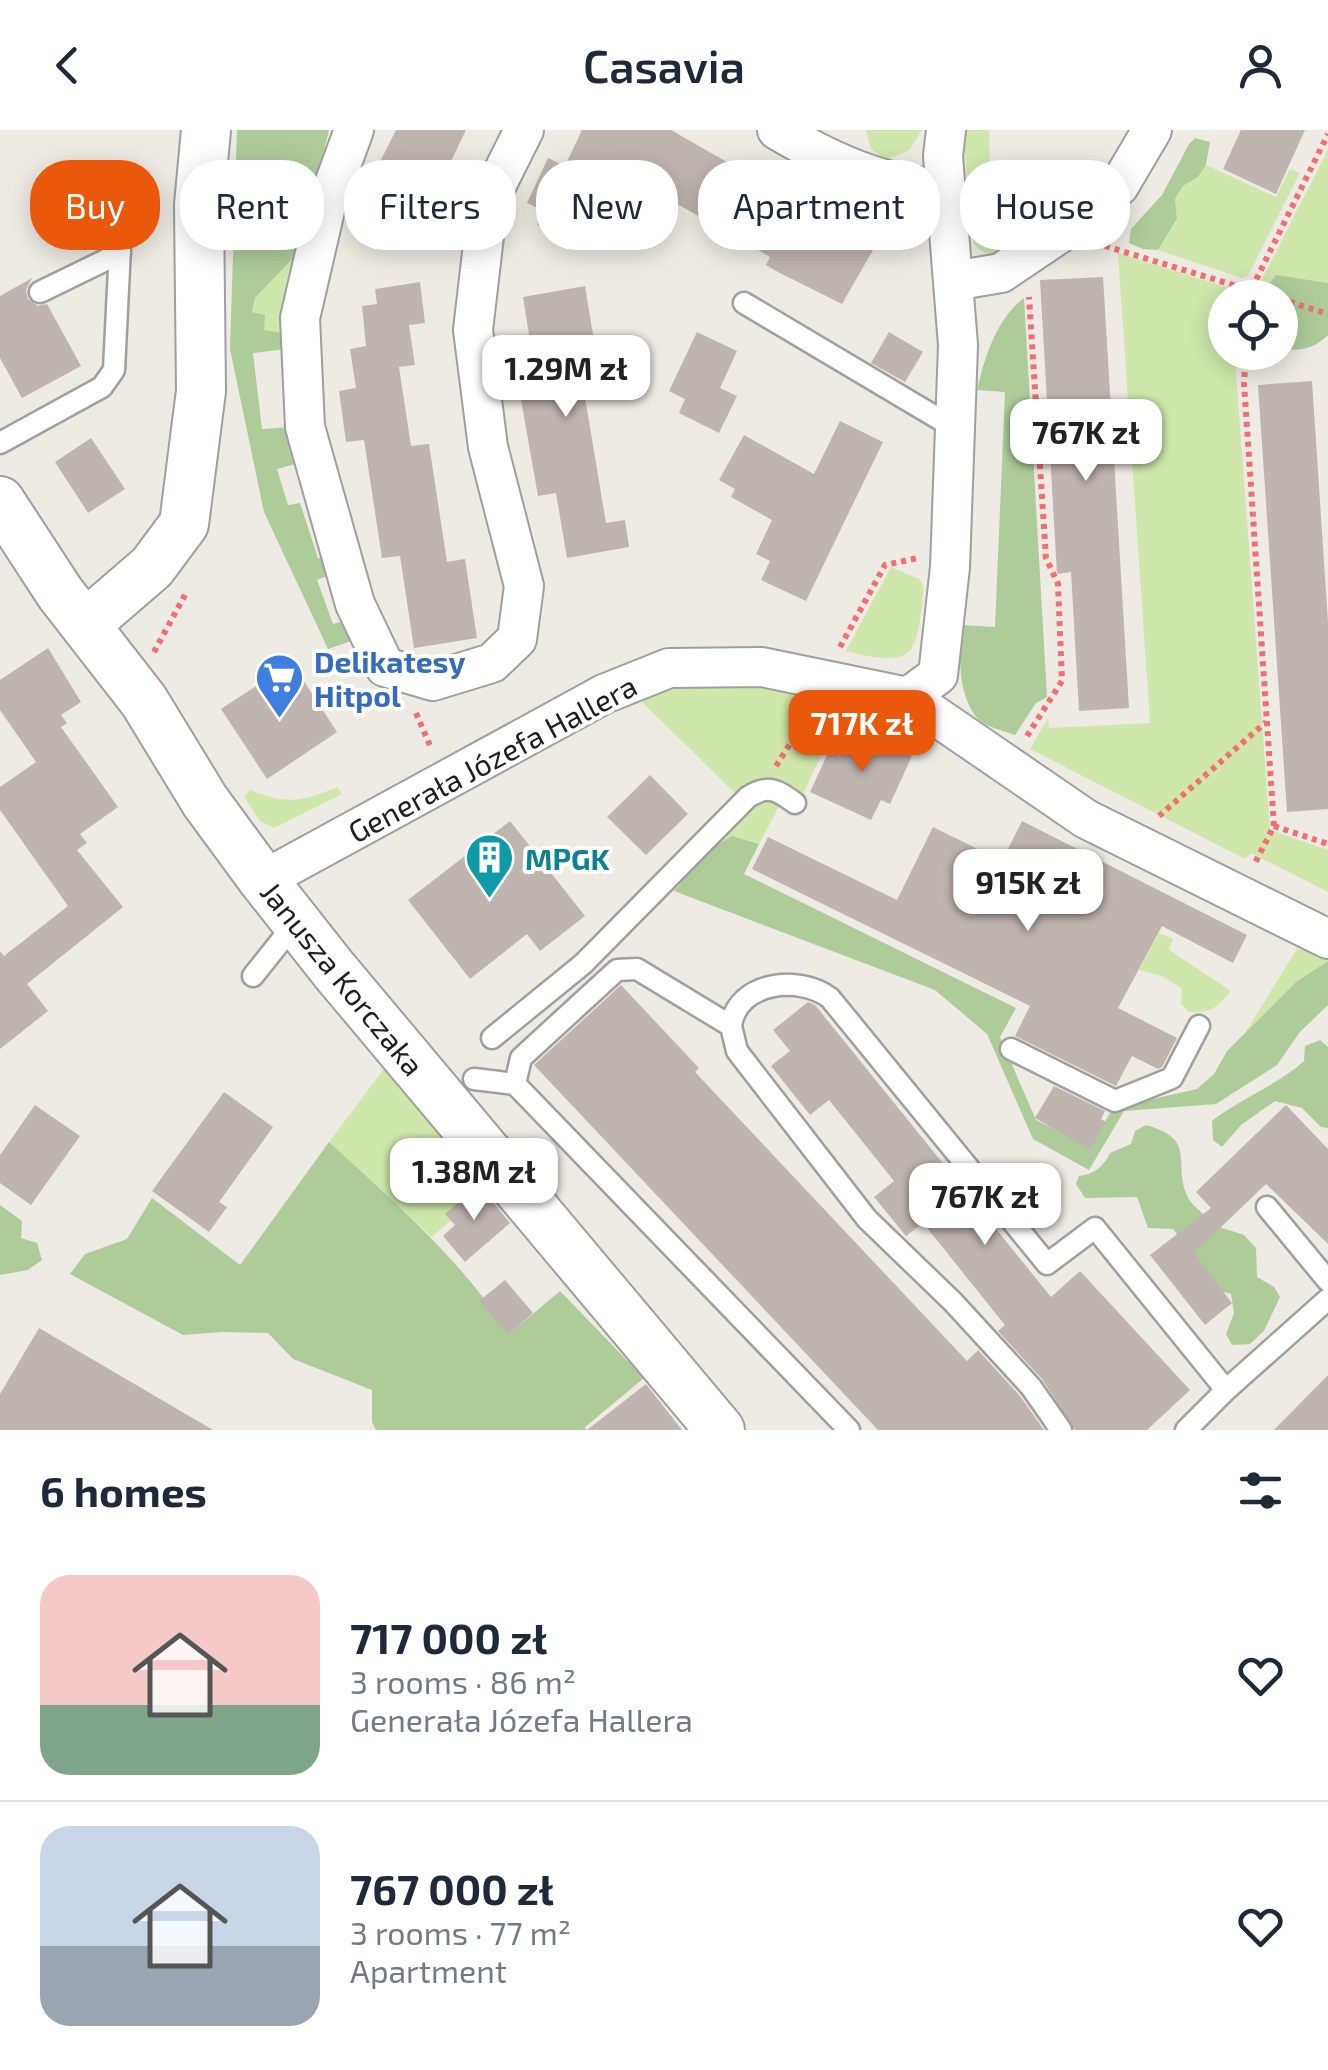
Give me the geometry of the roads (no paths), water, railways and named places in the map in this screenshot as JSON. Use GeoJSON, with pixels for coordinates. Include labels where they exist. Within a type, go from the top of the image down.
{"type":"FeatureCollection","features":[{"type":"Feature","properties":{"kind":"street"},"geometry":{"type":"LineString","coordinates":[[86,624],[152,567],[184,524],[201,391],[199,205],[206,130]]}},
{"type":"Feature","properties":{"kind":"street"},"geometry":{"type":"LineString","coordinates":[[354,130],[326,206],[300,318],[304,427],[355,604],[385,668],[433,681],[492,662],[518,638],[524,586],[488,447],[473,330],[488,202],[524,130]]}},
{"type":"Feature","properties":{"kind":"street"},"geometry":{"type":"LineString","coordinates":[[777,130],[831,160],[874,177],[925,188],[946,188]]}},
{"type":"Feature","properties":{"kind":"street"},"geometry":{"type":"LineString","coordinates":[[908,696],[938,675],[950,567],[958,345],[946,188],[946,130]]}},
{"type":"Feature","properties":{"kind":"street"},"geometry":{"type":"LineString","coordinates":[[954,280],[1001,273],[1090,213],[1119,186],[1152,130]]}},
{"type":"Feature","properties":{"kind":"street","name":"Janusza Korczaka"},"geometry":{"type":"LineString","coordinates":[[0,501],[60,593],[144,700],[204,801],[263,880],[720,1430]]}},
{"type":"Feature","properties":{"kind":"street","name":"Generała Józefa Hallera"},"geometry":{"type":"LineString","coordinates":[[263,880],[604,694],[669,668],[762,667],[908,696],[1086,819],[1328,939]]}},
{"type":"Feature","properties":{"kind":"lane"},"geometry":{"type":"LineString","coordinates":[[0,443],[102,387],[114,370],[120,250]]}},
{"type":"Feature","properties":{"kind":"lane"},"geometry":{"type":"LineString","coordinates":[[40,292],[120,253]]}},
{"type":"Feature","properties":{"kind":"lane"},"geometry":{"type":"LineString","coordinates":[[744,303],[956,428]]}},
{"type":"Feature","properties":{"kind":"lane"},"geometry":{"type":"LineString","coordinates":[[492,1038],[583,964],[748,798],[762,788],[774,789],[795,804]]}},
{"type":"Feature","properties":{"kind":"lane"},"geometry":{"type":"LineString","coordinates":[[252,976],[296,922]]}},
{"type":"Feature","properties":{"kind":"lane"},"geometry":{"type":"LineString","coordinates":[[515,1084],[522,1058],[617,970],[637,970],[731,1026]]}},
{"type":"Feature","properties":{"kind":"lane"},"geometry":{"type":"LineString","coordinates":[[1061,1430],[1031,1388],[953,1302],[867,1218],[738,1051],[731,1026],[733,1013],[746,999],[766,988],[790,982],[818,989],[830,998],[1047,1264],[1096,1228],[1226,1390]]}},
{"type":"Feature","properties":{"kind":"lane"},"geometry":{"type":"LineString","coordinates":[[1010,1050],[1115,1101],[1172,1078],[1198,1026]]}},
{"type":"Feature","properties":{"kind":"lane"},"geometry":{"type":"LineString","coordinates":[[474,1079],[515,1084],[849,1430]]}},
{"type":"Feature","properties":{"kind":"lane"},"geometry":{"type":"LineString","coordinates":[[1267,1207],[1328,1281]]}},
{"type":"Feature","properties":{"kind":"lane"},"geometry":{"type":"LineString","coordinates":[[1186,1430],[1328,1299]]}},
{"type":"Feature","properties":{"kind":"place","name":"Delikatesy Hitpol"},"geometry":{"type":"Point","coordinates":[279,720]}},
{"type":"Feature","properties":{"kind":"place","name":"MPGK"},"geometry":{"type":"Point","coordinates":[490,900]}}]}
